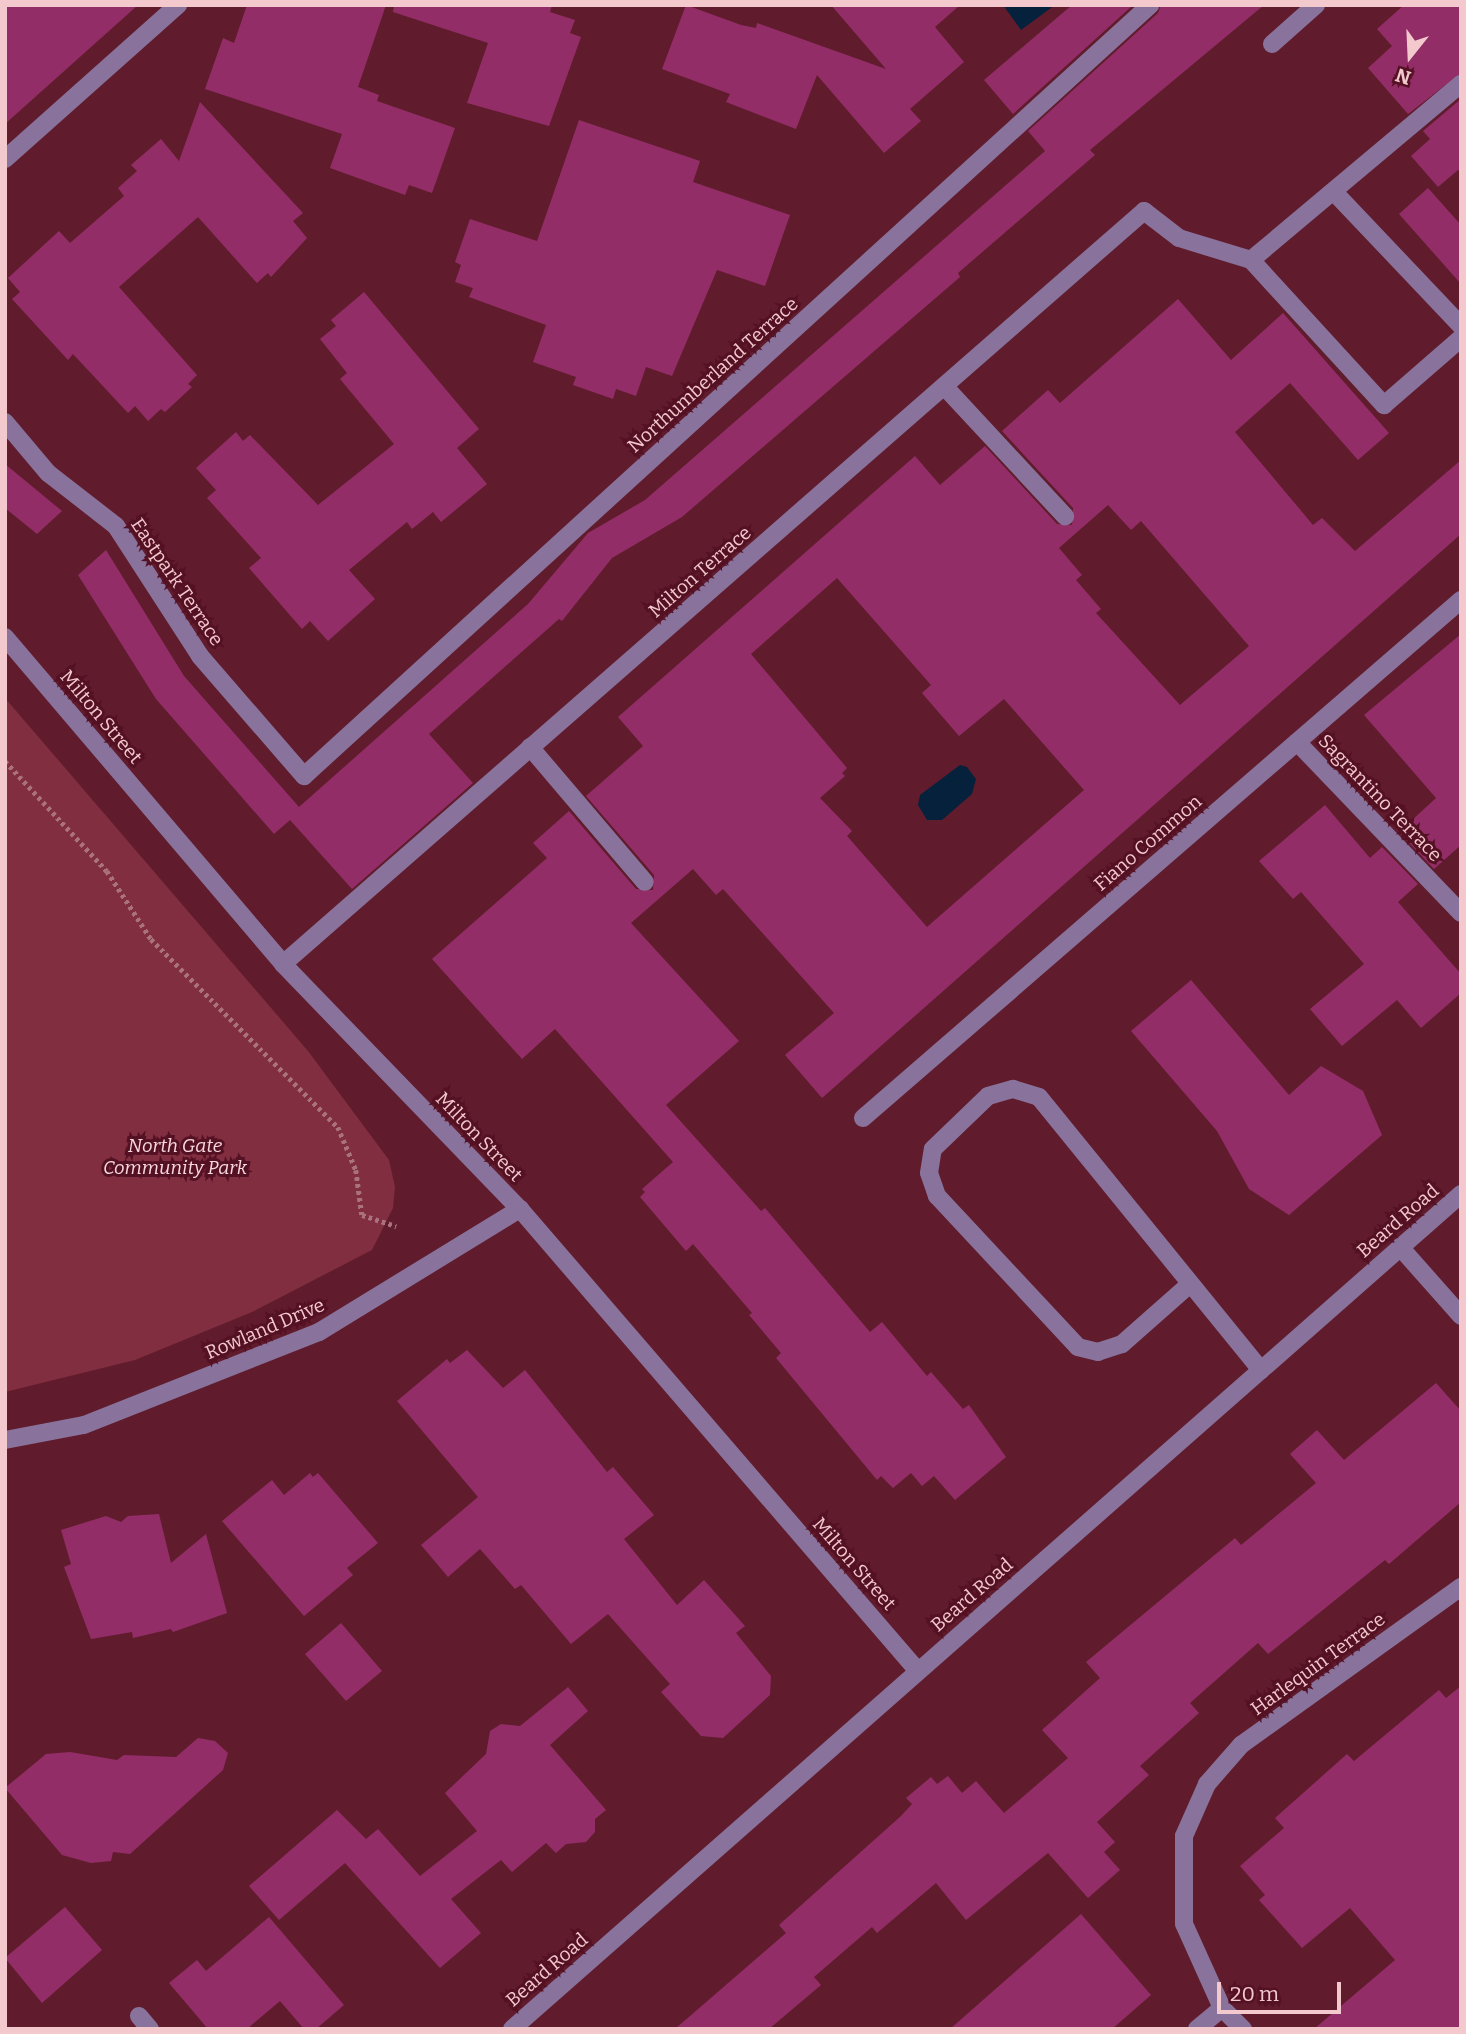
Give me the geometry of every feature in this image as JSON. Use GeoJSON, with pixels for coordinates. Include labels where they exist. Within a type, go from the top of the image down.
{"type":"FeatureCollection","features":[{"type":"Feature","properties":{"kind":"street"},"geometry":{"type":"LineString","coordinates":[[5,159],[178,5]]}},
{"type":"Feature","properties":{"kind":"street","name":"Northumberland Terrace"},"geometry":{"type":"LineString","coordinates":[[304,776],[1150,5]]}},
{"type":"Feature","properties":{"kind":"street"},"geometry":{"type":"LineString","coordinates":[[1272,44],[1316,5]]}},
{"type":"Feature","properties":{"kind":"street"},"geometry":{"type":"LineString","coordinates":[[1461,85],[1335,193],[1251,260],[1384,405],[1461,338]]}},
{"type":"Feature","properties":{"kind":"street"},"geometry":{"type":"LineString","coordinates":[[1335,193],[1461,327]]}},
{"type":"Feature","properties":{"kind":"street","name":"Milton Terrace"},"geometry":{"type":"LineString","coordinates":[[283,964],[1144,211],[1179,238],[1251,260]]}},
{"type":"Feature","properties":{"kind":"street"},"geometry":{"type":"LineString","coordinates":[[944,386],[1065,516]]}},
{"type":"Feature","properties":{"kind":"street","name":"Eastpark Terrace"},"geometry":{"type":"LineString","coordinates":[[5,422],[48,473],[116,526],[200,656],[304,776]]}},
{"type":"Feature","properties":{"kind":"street","name":"Fiano Common"},"geometry":{"type":"LineString","coordinates":[[863,1118],[1461,600]]}},
{"type":"Feature","properties":{"kind":"street","name":"Milton Street"},"geometry":{"type":"LineString","coordinates":[[5,637],[283,964],[520,1209],[918,1670]]}},
{"type":"Feature","properties":{"kind":"street","name":"Sagrantino Terrace"},"geometry":{"type":"LineString","coordinates":[[1297,742],[1461,913]]}},
{"type":"Feature","properties":{"kind":"street"},"geometry":{"type":"LineString","coordinates":[[530,747],[645,882]]}},
{"type":"Feature","properties":{"kind":"street"},"geometry":{"type":"LineString","coordinates":[[1190,1284],[1122,1344],[1098,1352],[1078,1347],[937,1196],[929,1174],[933,1149],[988,1096],[1013,1089],[1040,1097],[1261,1370]]}},
{"type":"Feature","properties":{"kind":"street","name":"Beard Road"},"geometry":{"type":"LineString","coordinates":[[512,2029],[918,1670],[1459,1199]]}},
{"type":"Feature","properties":{"kind":"street","name":"Rowland Drive"},"geometry":{"type":"LineString","coordinates":[[5,1440],[84,1425],[319,1332],[520,1209]]}},
{"type":"Feature","properties":{"kind":"street"},"geometry":{"type":"LineString","coordinates":[[1401,1247],[1461,1315]]}},
{"type":"Feature","properties":{"kind":"street","name":"Harlequin Terrace"},"geometry":{"type":"LineString","coordinates":[[1222,2008],[1184,1924],[1184,1836],[1207,1784],[1241,1745],[1461,1587]]}},
{"type":"Feature","properties":{"kind":"street"},"geometry":{"type":"LineString","coordinates":[[1198,2029],[1222,2008],[1244,2029]]}},
{"type":"Feature","properties":{"kind":"path"},"geometry":{"type":"LineString","coordinates":[[5,761],[107,871],[151,939],[338,1127],[349,1144],[356,1170],[362,1215],[396,1226]]}},
{"type":"Feature","properties":{"kind":"green space","name":"North Gate Community Park"},"geometry":{"type":"Polygon","coordinates":[[[5,698],[308,1051],[389,1160],[395,1187],[393,1208],[372,1250],[252,1312],[135,1360],[5,1392],[5,698]]]}},
{"type":"Feature","properties":{"kind":"water"},"geometry":{"type":"Polygon","coordinates":[[[1003,5],[1055,5],[1021,30],[1003,5]]]}},
{"type":"Feature","properties":{"kind":"water"},"geometry":{"type":"Polygon","coordinates":[[[960,765],[967,767],[976,779],[972,794],[942,820],[927,820],[918,805],[920,795],[960,765]]]}},
{"type":"Feature","properties":{"kind":"building"},"geometry":{"type":"Polygon","coordinates":[[[5,5],[138,5],[5,124],[5,5]]]}},
{"type":"Feature","properties":{"kind":"building"},"geometry":{"type":"Polygon","coordinates":[[[247,5],[386,5],[358,87],[379,95],[377,101],[455,128],[432,193],[409,185],[405,195],[330,168],[342,134],[205,89],[223,38],[234,43],[247,5]]]}},
{"type":"Feature","properties":{"kind":"building"},"geometry":{"type":"Polygon","coordinates":[[[394,5],[552,5],[550,12],[575,20],[570,33],[581,37],[549,126],[467,103],[488,43],[393,12],[394,5]]]}},
{"type":"Feature","properties":{"kind":"building"},"geometry":{"type":"Polygon","coordinates":[[[686,5],[741,25],[756,28],[757,23],[886,69],[831,5],[960,5],[935,27],[964,62],[910,109],[921,121],[884,153],[817,75],[796,129],[726,102],[730,94],[662,69],[686,5]]]}},
{"type":"Feature","properties":{"kind":"building"},"geometry":{"type":"Polygon","coordinates":[[[1072,5],[1133,5],[1013,114],[984,80],[1072,5]]]}},
{"type":"Feature","properties":{"kind":"building"},"geometry":{"type":"Polygon","coordinates":[[[1161,5],[1264,5],[1090,150],[1095,155],[958,273],[960,277],[682,517],[612,558],[562,621],[559,619],[429,734],[473,783],[352,889],[290,820],[274,834],[156,699],[78,575],[106,550],[184,676],[299,807],[528,604],[588,533],[645,500],[1045,151],[1028,131],[1158,13],[1161,5]]]}},
{"type":"Feature","properties":{"kind":"building"},"geometry":{"type":"Polygon","coordinates":[[[1404,5],[1461,5],[1461,73],[1408,114],[1368,68],[1392,46],[1377,29],[1404,5]]]}},
{"type":"Feature","properties":{"kind":"building"},"geometry":{"type":"Polygon","coordinates":[[[1461,99],[1461,173],[1458,170],[1438,187],[1411,156],[1430,139],[1423,131],[1461,99]]]}},
{"type":"Feature","properties":{"kind":"building"},"geometry":{"type":"Polygon","coordinates":[[[200,102],[303,213],[293,221],[307,238],[271,277],[268,273],[257,283],[198,217],[119,287],[197,375],[188,384],[192,387],[165,412],[161,409],[148,421],[135,406],[128,413],[73,354],[68,360],[12,299],[20,292],[8,278],[59,231],[70,243],[124,196],[118,188],[137,171],[131,165],[161,139],[179,161],[200,102]]]}},
{"type":"Feature","properties":{"kind":"building"},"geometry":{"type":"Polygon","coordinates":[[[579,120],[700,161],[693,182],[790,215],[765,286],[717,270],[672,376],[646,367],[636,396],[616,389],[613,399],[573,385],[576,377],[533,362],[546,325],[469,297],[473,288],[455,282],[461,265],[455,262],[470,219],[537,241],[579,120]]]}},
{"type":"Feature","properties":{"kind":"building"},"geometry":{"type":"Polygon","coordinates":[[[1428,188],[1461,225],[1461,284],[1399,214],[1428,188]]]}},
{"type":"Feature","properties":{"kind":"building"},"geometry":{"type":"Polygon","coordinates":[[[364,292],[479,429],[457,448],[487,484],[441,522],[433,512],[412,529],[407,522],[349,570],[375,599],[328,641],[310,621],[302,629],[249,568],[261,558],[207,498],[216,490],[196,468],[236,432],[243,441],[250,435],[318,505],[394,444],[340,379],[347,373],[320,339],[336,326],[331,320],[364,292]]]}},
{"type":"Feature","properties":{"kind":"building"},"geometry":{"type":"Polygon","coordinates":[[[1178,299],[1231,360],[1283,313],[1389,433],[1358,460],[1290,383],[1235,432],[1313,525],[1322,518],[1355,551],[1461,460],[1461,534],[822,1098],[785,1055],[834,1013],[723,889],[716,895],[693,869],[631,923],[739,1041],[666,1105],[761,1211],[765,1208],[870,1332],[882,1322],[927,1376],[931,1372],[963,1409],[969,1405],[1006,1457],[955,1500],[934,1476],[922,1486],[911,1473],[893,1488],[881,1476],[877,1480],[776,1358],[781,1353],[749,1315],[752,1313],[693,1244],[686,1251],[640,1197],[645,1192],[642,1189],[673,1162],[555,1029],[522,1059],[432,959],[547,858],[533,843],[569,811],[636,889],[653,890],[654,875],[586,796],[643,746],[618,717],[915,456],[940,485],[985,446],[1057,524],[1072,525],[1073,508],[1002,431],[1048,390],[1060,403],[1178,299]],[[1108,505],[1059,548],[1082,575],[1076,580],[1101,609],[1096,613],[1180,705],[1249,646],[1141,521],[1131,530],[1108,505]],[[837,578],[751,654],[847,768],[842,773],[845,776],[820,798],[852,831],[847,836],[927,927],[1084,790],[1004,699],[959,736],[922,693],[931,685],[837,578]]]}},
{"type":"Feature","properties":{"kind":"building"},"geometry":{"type":"Polygon","coordinates":[[[5,464],[62,511],[37,534],[5,508],[5,464]]]}},
{"type":"Feature","properties":{"kind":"building"},"geometry":{"type":"Polygon","coordinates":[[[1461,634],[1461,845],[1434,869],[1399,832],[1436,798],[1364,715],[1461,634]]]}},
{"type":"Feature","properties":{"kind":"building"},"geometry":{"type":"Polygon","coordinates":[[[1325,805],[1370,858],[1382,847],[1418,884],[1398,902],[1461,974],[1461,993],[1421,1028],[1397,1000],[1342,1046],[1310,1009],[1364,964],[1301,892],[1293,899],[1259,861],[1325,805]]]}},
{"type":"Feature","properties":{"kind":"building"},"geometry":{"type":"Polygon","coordinates":[[[1191,980],[1289,1095],[1321,1066],[1363,1091],[1382,1135],[1289,1215],[1249,1189],[1217,1131],[1131,1031],[1191,980]]]}},
{"type":"Feature","properties":{"kind":"building"},"geometry":{"type":"Polygon","coordinates":[[[467,1350],[503,1388],[525,1370],[607,1472],[613,1467],[654,1515],[624,1539],[677,1605],[704,1580],[745,1626],[736,1633],[771,1676],[770,1695],[723,1738],[701,1736],[661,1692],[670,1684],[608,1614],[571,1644],[521,1585],[515,1589],[480,1549],[448,1577],[421,1545],[478,1497],[397,1401],[447,1359],[450,1363],[467,1350]]]}},
{"type":"Feature","properties":{"kind":"building"},"geometry":{"type":"Polygon","coordinates":[[[1436,1383],[1461,1411],[1461,1502],[1389,1564],[1385,1560],[1268,1654],[1258,1643],[1190,1703],[1199,1713],[1140,1766],[1149,1775],[1097,1822],[1115,1842],[1104,1852],[1120,1870],[1088,1898],[1048,1853],[966,1920],[936,1883],[877,1933],[872,1927],[814,1977],[821,1985],[769,2029],[675,2029],[786,1933],[779,1925],[901,1816],[912,1804],[906,1798],[931,1777],[937,1784],[948,1776],[962,1793],[976,1781],[1004,1813],[1068,1758],[1042,1730],[1100,1678],[1086,1662],[1235,1538],[1241,1545],[1316,1483],[1290,1454],[1317,1430],[1344,1460],[1436,1383]]]}},
{"type":"Feature","properties":{"kind":"building"},"geometry":{"type":"Polygon","coordinates":[[[310,1473],[313,1477],[318,1473],[378,1543],[347,1568],[353,1575],[304,1616],[222,1521],[272,1480],[284,1495],[310,1473]]]}},
{"type":"Feature","properties":{"kind":"building"},"geometry":{"type":"Polygon","coordinates":[[[159,1514],[171,1563],[206,1534],[227,1613],[173,1632],[171,1629],[133,1638],[132,1632],[91,1639],[64,1567],[71,1564],[61,1530],[106,1516],[121,1522],[128,1516],[159,1514]]]}},
{"type":"Feature","properties":{"kind":"building"},"geometry":{"type":"Polygon","coordinates":[[[341,1623],[382,1671],[346,1701],[305,1654],[341,1623]]]}},
{"type":"Feature","properties":{"kind":"building"},"geometry":{"type":"Polygon","coordinates":[[[1461,1686],[1461,2029],[1314,2029],[1395,1960],[1350,1908],[1302,1948],[1259,1900],[1265,1895],[1240,1866],[1284,1828],[1275,1818],[1347,1754],[1354,1761],[1439,1690],[1446,1698],[1461,1686]]]}},
{"type":"Feature","properties":{"kind":"building"},"geometry":{"type":"Polygon","coordinates":[[[568,1687],[588,1711],[550,1745],[606,1810],[595,1819],[595,1832],[586,1842],[566,1844],[556,1853],[546,1843],[512,1872],[501,1860],[451,1899],[481,1933],[440,1968],[345,1863],[279,1920],[249,1886],[337,1810],[366,1839],[378,1829],[420,1876],[477,1831],[445,1793],[486,1754],[490,1731],[501,1724],[520,1726],[568,1687]]]}},
{"type":"Feature","properties":{"kind":"building"},"geometry":{"type":"Polygon","coordinates":[[[198,1738],[215,1741],[228,1753],[223,1770],[130,1854],[113,1852],[111,1861],[91,1863],[62,1855],[5,1788],[46,1754],[70,1752],[117,1760],[124,1755],[176,1757],[198,1738]]]}},
{"type":"Feature","properties":{"kind":"building"},"geometry":{"type":"Polygon","coordinates":[[[65,1907],[102,1950],[42,2003],[5,1958],[65,1907]]]}},
{"type":"Feature","properties":{"kind":"building"},"geometry":{"type":"Polygon","coordinates":[[[1081,1914],[1151,1995],[1112,2029],[950,2029],[1081,1914]]]}},
{"type":"Feature","properties":{"kind":"building"},"geometry":{"type":"Polygon","coordinates":[[[269,1917],[344,2005],[316,2029],[304,2029],[280,2001],[247,2029],[208,2029],[169,1983],[197,1960],[206,1971],[269,1917]]]}}]}
